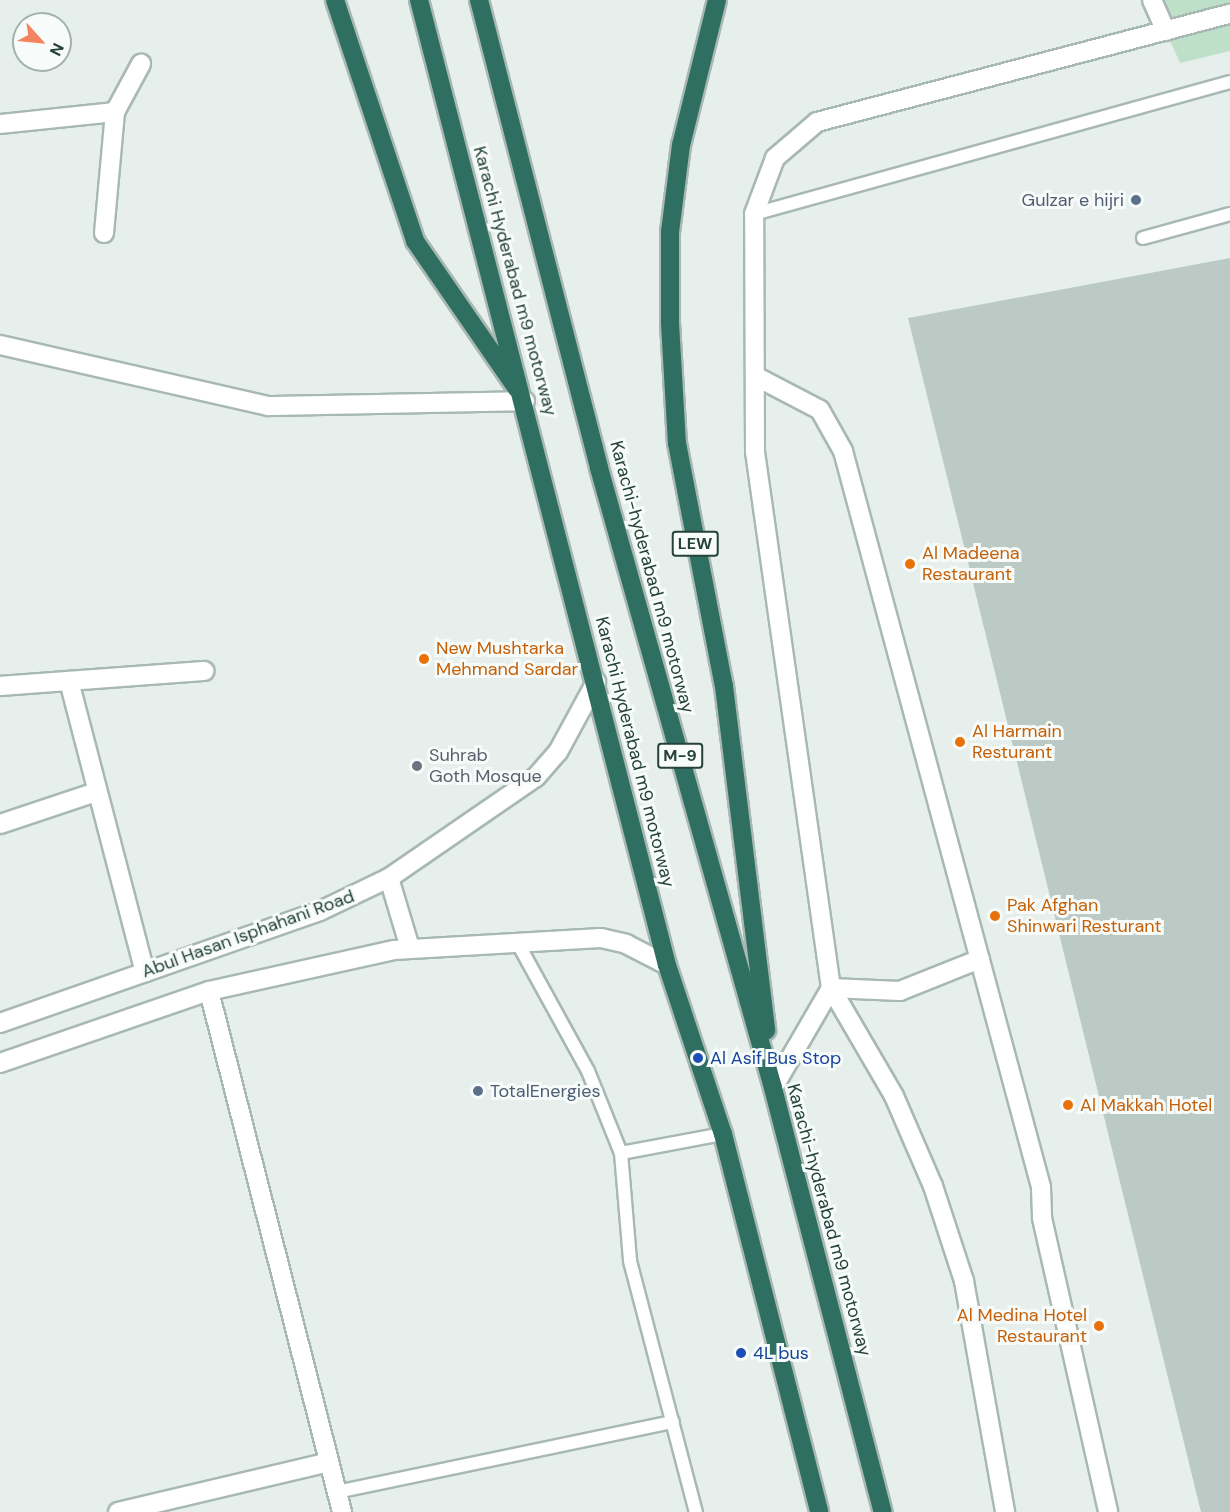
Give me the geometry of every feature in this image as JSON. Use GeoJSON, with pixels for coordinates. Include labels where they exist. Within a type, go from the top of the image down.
{"type":"FeatureCollection","features":[{"type":"Feature","properties":{"kind":"highway"},"geometry":{"type":"LineString","coordinates":[[335,0],[415,241],[525,401]]}},
{"type":"Feature","properties":{"kind":"highway","name":"Karachi Hyderabad m9 motorway"},"geometry":{"type":"LineString","coordinates":[[418,0],[525,401],[667,965],[723,1134],[819,1512]]}},
{"type":"Feature","properties":{"kind":"highway","name":"Karachi-hyderabad m9 motorway"},"geometry":{"type":"LineString","coordinates":[[479,0],[599,468],[772,1088],[884,1512]]}},
{"type":"Feature","properties":{"kind":"highway","name":"LEW"},"geometry":{"type":"LineString","coordinates":[[717,0],[681,145],[670,232],[670,323],[677,443],[724,686],[772,1088]]}},
{"type":"Feature","properties":{"kind":"street"},"geometry":{"type":"LineString","coordinates":[[1152,0],[1166,31]]}},
{"type":"Feature","properties":{"kind":"street"},"geometry":{"type":"LineString","coordinates":[[1005,1512],[964,1281],[933,1186],[894,1096],[831,988],[755,452],[754,214],[775,158],[817,122],[1230,14]]}},
{"type":"Feature","properties":{"kind":"street"},"geometry":{"type":"LineString","coordinates":[[104,233],[115,112],[141,64]]}},
{"type":"Feature","properties":{"kind":"street"},"geometry":{"type":"LineString","coordinates":[[0,124],[115,112]]}},
{"type":"Feature","properties":{"kind":"street"},"geometry":{"type":"LineString","coordinates":[[0,345],[268,406],[525,401]]}},
{"type":"Feature","properties":{"kind":"street"},"geometry":{"type":"LineString","coordinates":[[755,376],[820,410],[843,451],[1041,1187],[1042,1218],[1108,1512]]}},
{"type":"Feature","properties":{"kind":"street"},"geometry":{"type":"LineString","coordinates":[[0,686],[204,671]]}},
{"type":"Feature","properties":{"kind":"street"},"geometry":{"type":"LineString","coordinates":[[69,681],[96,792],[145,972]]}},
{"type":"Feature","properties":{"kind":"street","name":"Abul Hasan Isphahani Road"},"geometry":{"type":"LineString","coordinates":[[0,1023],[320,911],[389,878],[536,777],[558,752],[596,682]]}},
{"type":"Feature","properties":{"kind":"street"},"geometry":{"type":"LineString","coordinates":[[0,824],[96,792]]}},
{"type":"Feature","properties":{"kind":"street"},"geometry":{"type":"LineString","coordinates":[[389,878],[410,948]]}},
{"type":"Feature","properties":{"kind":"street","name":"Abul Hasan Isphahani Road"},"geometry":{"type":"LineString","coordinates":[[0,1063],[209,991],[410,948],[516,940],[601,938],[636,948],[667,965]]}},
{"type":"Feature","properties":{"kind":"street"},"geometry":{"type":"LineString","coordinates":[[831,988],[900,991],[980,959]]}},
{"type":"Feature","properties":{"kind":"street"},"geometry":{"type":"LineString","coordinates":[[772,1088],[831,988]]}},
{"type":"Feature","properties":{"kind":"street"},"geometry":{"type":"LineString","coordinates":[[209,991],[342,1512]]}},
{"type":"Feature","properties":{"kind":"street"},"geometry":{"type":"LineString","coordinates":[[118,1512],[329,1462]]}},
{"type":"Feature","properties":{"kind":"lane"},"geometry":{"type":"LineString","coordinates":[[754,214],[1230,82]]}},
{"type":"Feature","properties":{"kind":"lane"},"geometry":{"type":"LineString","coordinates":[[1143,238],[1230,214]]}},
{"type":"Feature","properties":{"kind":"lane"},"geometry":{"type":"LineString","coordinates":[[516,940],[588,1071],[621,1153],[630,1261],[696,1512]]}},
{"type":"Feature","properties":{"kind":"lane"},"geometry":{"type":"LineString","coordinates":[[621,1153],[723,1134]]}},
{"type":"Feature","properties":{"kind":"lane"},"geometry":{"type":"LineString","coordinates":[[337,1492],[673,1422]]}},
{"type":"Feature","properties":{"kind":"green space"},"geometry":{"type":"Polygon","coordinates":[[[1152,0],[1230,0],[1230,51],[1180,63],[1152,0]]]}},
{"type":"Feature","properties":{"kind":"building"},"geometry":{"type":"Polygon","coordinates":[[[1230,258],[1230,1512],[1201,1512],[908,318],[1230,258]]]}},
{"type":"Feature","properties":{"kind":"place","name":"Gulzar e hijri"},"geometry":{"type":"Point","coordinates":[1136,200]}},
{"type":"Feature","properties":{"kind":"place","name":"Al Madeena Restaurant"},"geometry":{"type":"Point","coordinates":[910,564]}},
{"type":"Feature","properties":{"kind":"place","name":"New Mushtarka Mehmand Sardar"},"geometry":{"type":"Point","coordinates":[424,659]}},
{"type":"Feature","properties":{"kind":"place","name":"Al Harmain Resturant"},"geometry":{"type":"Point","coordinates":[960,742]}},
{"type":"Feature","properties":{"kind":"place","name":"Suhrab Goth Mosque"},"geometry":{"type":"Point","coordinates":[417,766]}},
{"type":"Feature","properties":{"kind":"place","name":"Pak Afghan Shinwari Resturant"},"geometry":{"type":"Point","coordinates":[995,916]}},
{"type":"Feature","properties":{"kind":"place","name":"Al Asif Bus Stop"},"geometry":{"type":"Point","coordinates":[698,1058]}},
{"type":"Feature","properties":{"kind":"place","name":"TotalEnergies"},"geometry":{"type":"Point","coordinates":[478,1091]}},
{"type":"Feature","properties":{"kind":"place","name":"Al Makkah Hotel"},"geometry":{"type":"Point","coordinates":[1068,1105]}},
{"type":"Feature","properties":{"kind":"place","name":"Al Medina Hotel Restaurant"},"geometry":{"type":"Point","coordinates":[1099,1326]}},
{"type":"Feature","properties":{"kind":"place","name":"4L bus"},"geometry":{"type":"Point","coordinates":[741,1353]}}]}
